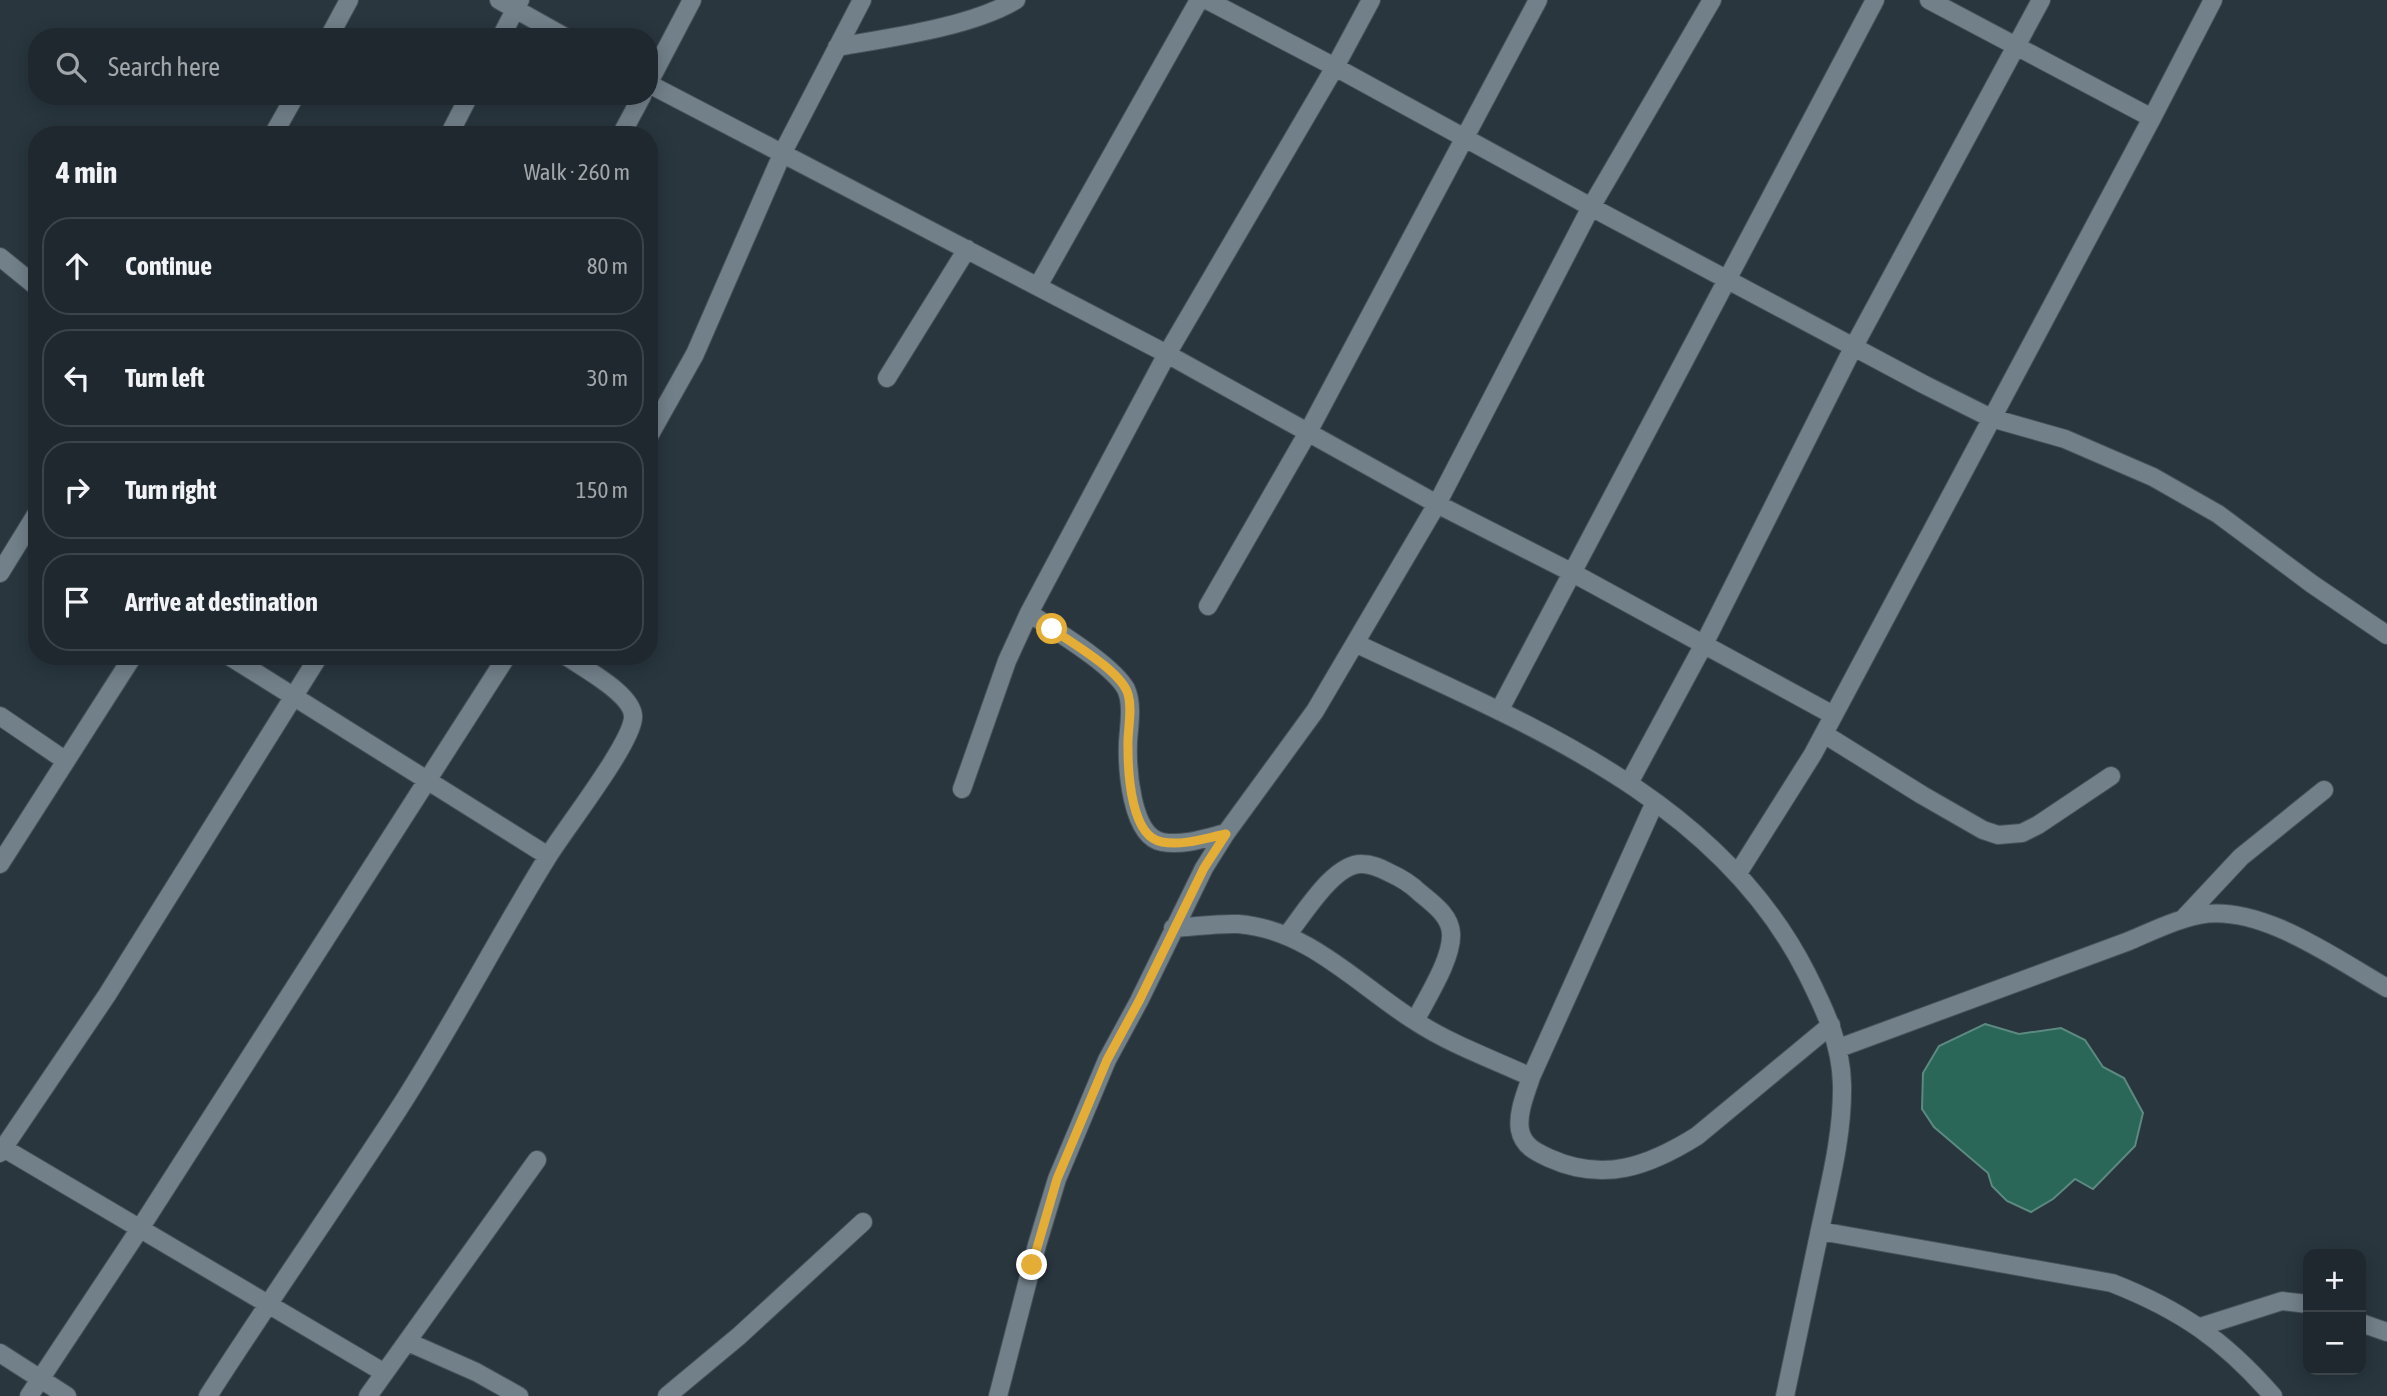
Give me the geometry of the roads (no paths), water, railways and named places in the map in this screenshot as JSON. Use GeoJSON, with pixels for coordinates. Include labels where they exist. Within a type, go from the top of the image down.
{"type":"FeatureCollection","features":[{"type":"Feature","properties":{"kind":"street"},"geometry":{"type":"LineString","coordinates":[[334,28],[349,0]]}},
{"type":"Feature","properties":{"kind":"street"},"geometry":{"type":"LineString","coordinates":[[499,0],[518,4],[552,28]]}},
{"type":"Feature","properties":{"kind":"street"},"geometry":{"type":"LineString","coordinates":[[658,66],[692,0]]}},
{"type":"Feature","properties":{"kind":"street"},"geometry":{"type":"LineString","coordinates":[[658,420],[695,354],[783,152],[862,0]]}},
{"type":"Feature","properties":{"kind":"street"},"geometry":{"type":"LineString","coordinates":[[837,47],[906,35],[956,22],[995,10],[1016,0]]}},
{"type":"Feature","properties":{"kind":"street"},"geometry":{"type":"LineString","coordinates":[[1038,286],[1199,0]]}},
{"type":"Feature","properties":{"kind":"street"},"geometry":{"type":"LineString","coordinates":[[1207,0],[1853,348],[1991,418],[2065,439],[2186,495],[2218,514],[2312,584],[2387,635]]}},
{"type":"Feature","properties":{"kind":"street"},"geometry":{"type":"LineString","coordinates":[[962,789],[1007,661],[1029,613],[1167,354],[1335,67],[1371,0]]}},
{"type":"Feature","properties":{"kind":"street"},"geometry":{"type":"LineString","coordinates":[[1208,607],[1307,434],[1538,0]]}},
{"type":"Feature","properties":{"kind":"street"},"geometry":{"type":"LineString","coordinates":[[998,1396],[1057,1179],[1107,1060],[1139,1001],[1173,928],[1204,868],[1226,834],[1315,711],[1437,505],[1591,207],[1712,0]]}},
{"type":"Feature","properties":{"kind":"street"},"geometry":{"type":"LineString","coordinates":[[1499,711],[1875,0]]}},
{"type":"Feature","properties":{"kind":"street"},"geometry":{"type":"LineString","coordinates":[[1929,0],[2152,118]]}},
{"type":"Feature","properties":{"kind":"street"},"geometry":{"type":"LineString","coordinates":[[1629,783],[1704,644],[1853,348],[2041,0]]}},
{"type":"Feature","properties":{"kind":"street"},"geometry":{"type":"LineString","coordinates":[[1738,873],[1794,787],[1824,734],[2213,0]]}},
{"type":"Feature","properties":{"kind":"street"},"geometry":{"type":"LineString","coordinates":[[505,28],[518,4]]}},
{"type":"Feature","properties":{"kind":"street"},"geometry":{"type":"LineString","coordinates":[[658,88],[1167,354],[1437,505],[1571,572],[1833,715]]}},
{"type":"Feature","properties":{"kind":"street"},"geometry":{"type":"LineString","coordinates":[[278,126],[290,105]]}},
{"type":"Feature","properties":{"kind":"street"},"geometry":{"type":"LineString","coordinates":[[454,126],[464,105]]}},
{"type":"Feature","properties":{"kind":"street"},"geometry":{"type":"LineString","coordinates":[[626,126],[637,105]]}},
{"type":"Feature","properties":{"kind":"street"},"geometry":{"type":"LineString","coordinates":[[887,378],[967,249]]}},
{"type":"Feature","properties":{"kind":"street"},"geometry":{"type":"LineString","coordinates":[[3,266],[28,282]]}},
{"type":"Feature","properties":{"kind":"street"},"geometry":{"type":"LineString","coordinates":[[0,573],[28,528]]}},
{"type":"Feature","properties":{"kind":"street"},"geometry":{"type":"LineString","coordinates":[[1029,613],[1096,660],[1124,687],[1129,696],[1128,747],[1131,784],[1137,816],[1147,835],[1153,840],[1173,843],[1226,834]]}},
{"type":"Feature","properties":{"kind":"street"},"geometry":{"type":"LineString","coordinates":[[1355,643],[1499,711],[1585,756],[1629,783],[1704,840],[1738,873],[1786,937],[1803,965],[1839,1048],[1842,1083],[1839,1139],[1785,1396]]}},
{"type":"Feature","properties":{"kind":"street"},"geometry":{"type":"LineString","coordinates":[[0,864],[127,665]]}},
{"type":"Feature","properties":{"kind":"street"},"geometry":{"type":"LineString","coordinates":[[243,665],[548,856]]}},
{"type":"Feature","properties":{"kind":"street"},"geometry":{"type":"LineString","coordinates":[[313,665],[107,995],[1,1149],[383,1372]]}},
{"type":"Feature","properties":{"kind":"street"},"geometry":{"type":"LineString","coordinates":[[29,1396],[139,1230],[501,665]]}},
{"type":"Feature","properties":{"kind":"street"},"geometry":{"type":"LineString","coordinates":[[208,1396],[397,1111],[548,856],[619,750],[632,726],[634,717],[623,696],[579,665]]}},
{"type":"Feature","properties":{"kind":"street"},"geometry":{"type":"LineString","coordinates":[[0,716],[66,761]]}},
{"type":"Feature","properties":{"kind":"street"},"geometry":{"type":"LineString","coordinates":[[1824,734],[1922,795],[1983,830],[1998,835],[2022,833],[2038,825],[2111,776]]}},
{"type":"Feature","properties":{"kind":"street"},"geometry":{"type":"LineString","coordinates":[[2182,920],[2241,858],[2324,790]]}},
{"type":"Feature","properties":{"kind":"street"},"geometry":{"type":"LineString","coordinates":[[1655,802],[1531,1077],[1519,1122],[1525,1143],[1535,1152],[1568,1167],[1598,1170],[1626,1169],[1674,1151],[1697,1136],[1831,1025]]}},
{"type":"Feature","properties":{"kind":"street"},"geometry":{"type":"LineString","coordinates":[[1287,935],[1335,874],[1347,868],[1360,863],[1373,866],[1411,885],[1447,919],[1451,934],[1441,970],[1415,1021]]}},
{"type":"Feature","properties":{"kind":"street"},"geometry":{"type":"LineString","coordinates":[[1839,1048],[2201,915],[2224,914],[2253,919],[2291,934],[2387,988]]}},
{"type":"Feature","properties":{"kind":"street"},"geometry":{"type":"LineString","coordinates":[[1173,928],[1237,924],[1266,928],[1287,935],[1316,951],[1442,1037],[1531,1077]]}},
{"type":"Feature","properties":{"kind":"street"},"geometry":{"type":"LineString","coordinates":[[368,1396],[537,1160]]}},
{"type":"Feature","properties":{"kind":"street"},"geometry":{"type":"LineString","coordinates":[[667,1396],[739,1336],[863,1222]]}},
{"type":"Feature","properties":{"kind":"street"},"geometry":{"type":"LineString","coordinates":[[1820,1231],[2112,1283],[2150,1298],[2200,1327],[2273,1396]]}},
{"type":"Feature","properties":{"kind":"street"},"geometry":{"type":"LineString","coordinates":[[2200,1327],[2281,1301],[2303,1303]]}},
{"type":"Feature","properties":{"kind":"street"},"geometry":{"type":"LineString","coordinates":[[2366,1325],[2387,1332]]}},
{"type":"Feature","properties":{"kind":"street"},"geometry":{"type":"LineString","coordinates":[[408,1342],[445,1357],[509,1393]]}},
{"type":"Feature","properties":{"kind":"street"},"geometry":{"type":"LineString","coordinates":[[0,1353],[67,1396]]}}]}
